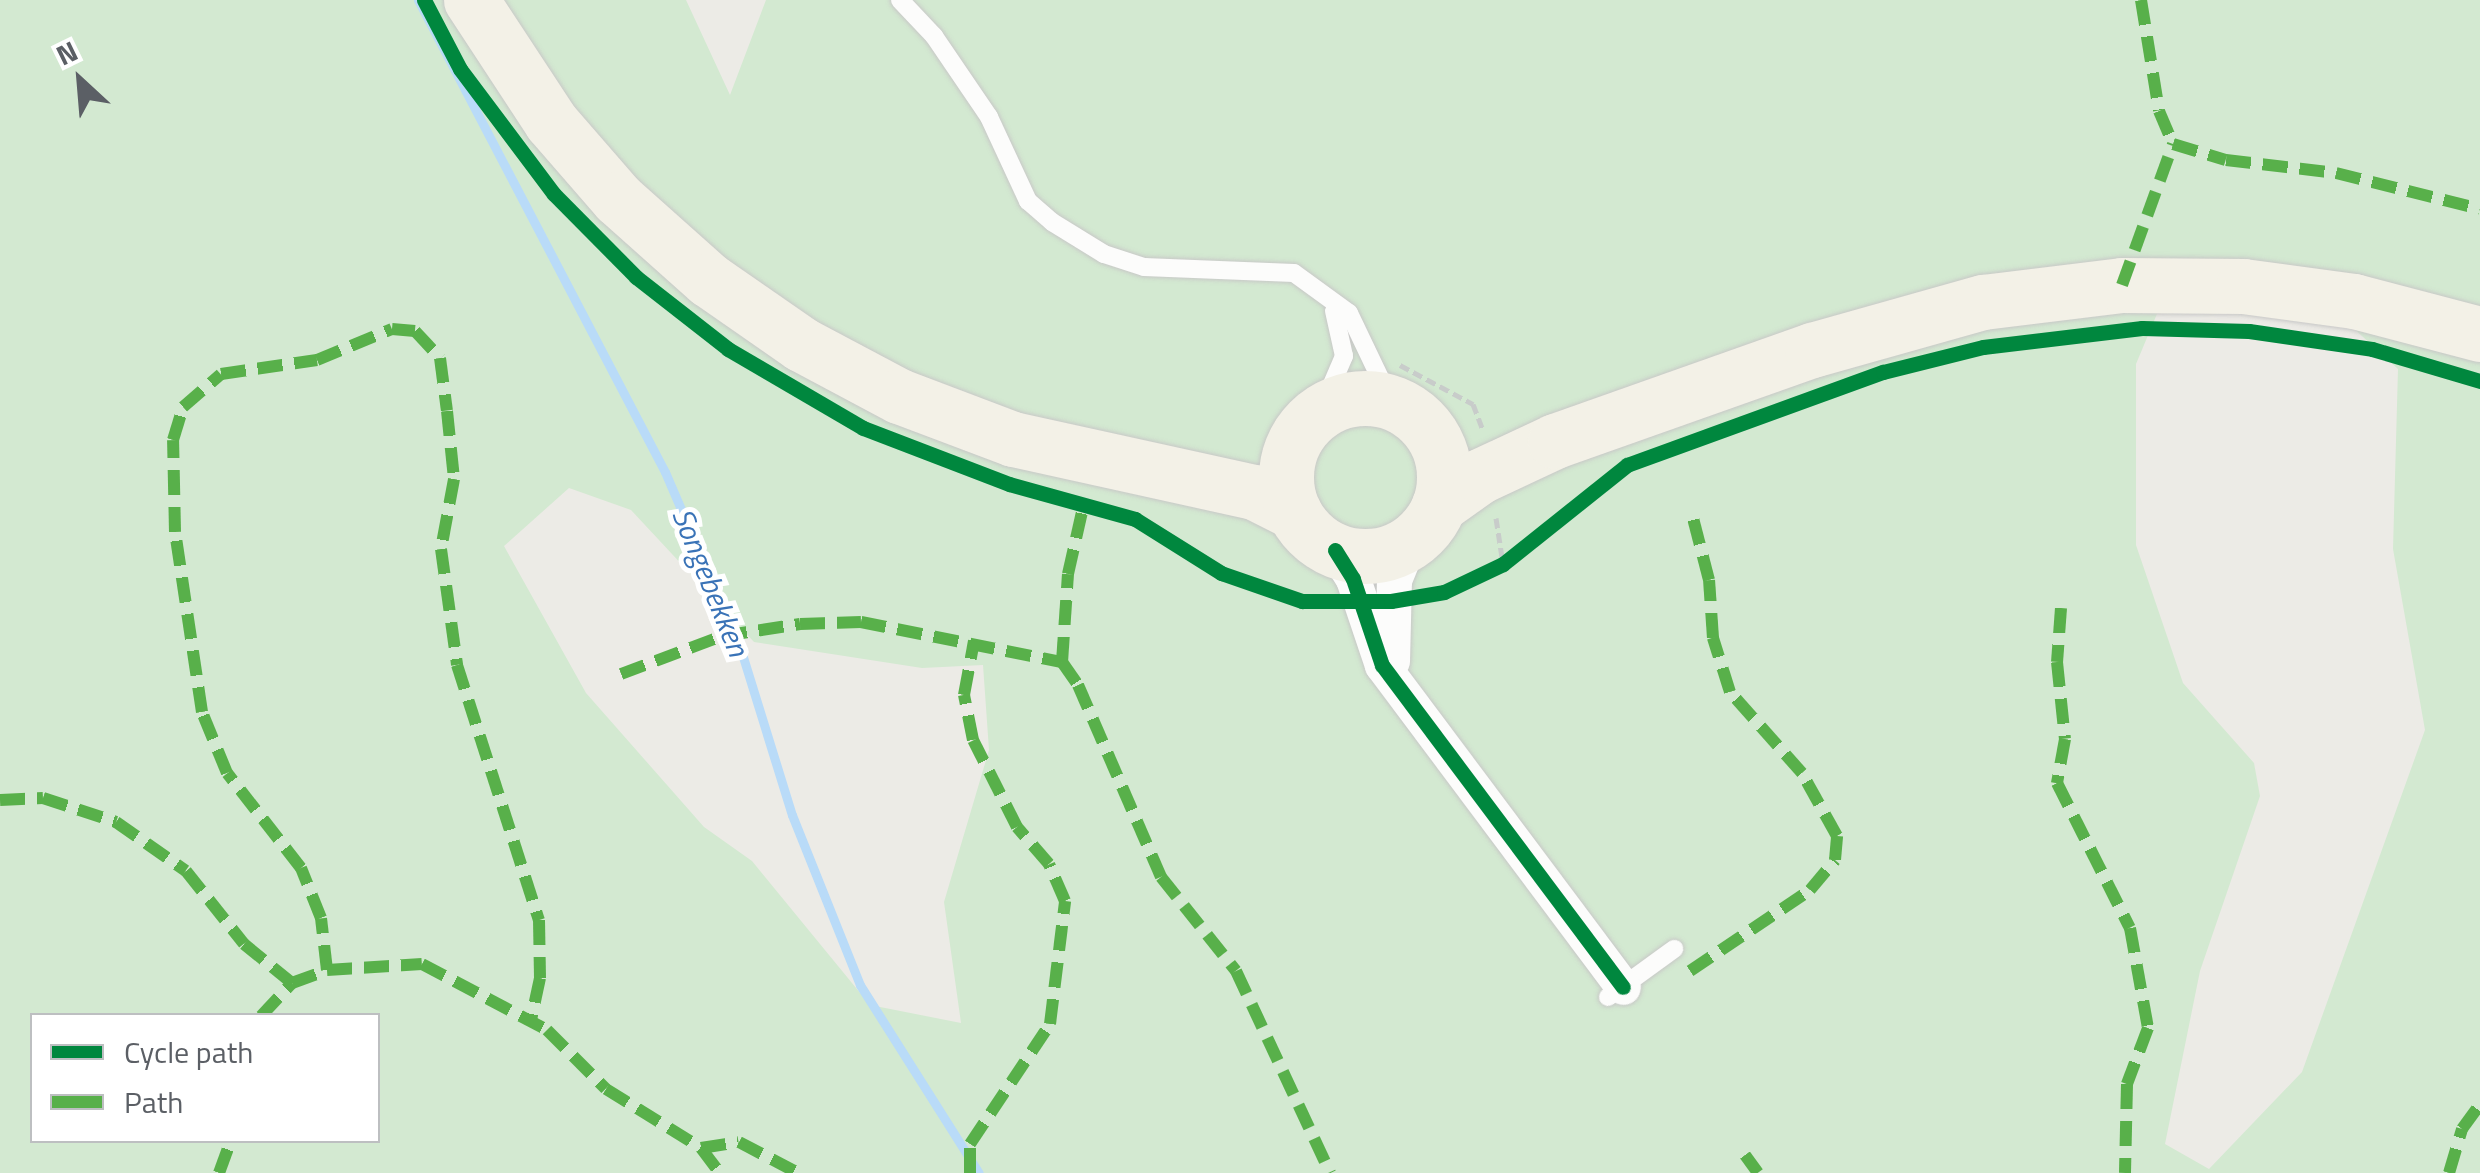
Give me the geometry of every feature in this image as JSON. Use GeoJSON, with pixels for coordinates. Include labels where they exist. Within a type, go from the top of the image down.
{"type":"FeatureCollection","features":[{"type":"Feature","properties":{"kind":"main road"},"geometry":{"type":"LineString","coordinates":[[471,0],[518,76],[587,165],[659,238],[761,318],[849,372],[951,418],[1058,452],[1254,492],[1294,512]]}},
{"type":"Feature","properties":{"kind":"main road"},"geometry":{"type":"LineString","coordinates":[[1307,427],[1286,477],[1294,512],[1311,535],[1335,550],[1372,555],[1424,524],[1480,476],[1555,441],[1897,323],[2038,293],[2243,286],[2354,301],[2480,334]]}},
{"type":"Feature","properties":{"kind":"main road"},"geometry":{"type":"LineString","coordinates":[[1177,474],[1307,427],[1354,398],[1469,439],[1555,441]]}},
{"type":"Feature","properties":{"kind":"main road"},"geometry":{"type":"LineString","coordinates":[[1410,416],[1444,474],[1424,524]]}},
{"type":"Feature","properties":{"kind":"street"},"geometry":{"type":"LineString","coordinates":[[1394,676],[1390,616],[1424,524]]}},
{"type":"Feature","properties":{"kind":"street"},"geometry":{"type":"LineString","coordinates":[[1335,550],[1353,579],[1378,658],[1615,992]]}},
{"type":"Feature","properties":{"kind":"lane"},"geometry":{"type":"LineString","coordinates":[[900,0],[934,36],[989,117],[1028,200],[1067,234],[1122,260],[1181,272],[1280,268],[1326,292],[1348,313],[1410,416]]}},
{"type":"Feature","properties":{"kind":"lane"},"geometry":{"type":"LineString","coordinates":[[1307,427],[1344,356],[1343,334],[1326,292]]}},
{"type":"Feature","properties":{"kind":"lane"},"geometry":{"type":"LineString","coordinates":[[1615,992],[1674,949]]}},
{"type":"Feature","properties":{"kind":"path"},"geometry":{"type":"LineString","coordinates":[[1487,572],[1517,554]]}},
{"type":"Feature","properties":{"kind":"green space"},"geometry":{"type":"Polygon","coordinates":[[[0,0],[686,0],[730,95],[766,0],[2480,0],[2480,1173],[0,1173],[0,0]],[[2167,290],[2136,364],[2136,545],[2183,683],[2254,763],[2260,796],[2200,971],[2165,1144],[2209,1169],[2302,1072],[2425,730],[2393,549],[2398,369],[2350,325],[2167,290]],[[569,488],[504,546],[586,693],[704,827],[752,861],[870,1005],[961,1023],[944,902],[989,750],[983,665],[922,668],[754,642],[631,510],[569,488]]]}},
{"type":"Feature","properties":{"kind":"waterway","name":"Songebekken"},"geometry":{"type":"LineString","coordinates":[[418,0],[665,472],[739,644],[792,815],[860,985],[979,1173]]}},
{"type":"Feature","properties":{"kind":"marked path"},"geometry":{"type":"LineString","coordinates":[[2141,0],[2159,111],[2173,144],[2226,160],[2336,173],[2480,209]]}},
{"type":"Feature","properties":{"kind":"marked path"},"geometry":{"type":"LineString","coordinates":[[2122,285],[2173,144]]}},
{"type":"Feature","properties":{"kind":"marked path"},"geometry":{"type":"LineString","coordinates":[[327,970],[321,918],[301,868],[227,773],[202,712],[175,532],[173,440],[183,407],[221,374],[317,360],[392,329],[415,331],[440,358],[447,411],[454,479],[441,549],[457,665],[539,920],[540,978],[531,1020]]}},
{"type":"Feature","properties":{"kind":"marked path"},"geometry":{"type":"LineString","coordinates":[[1062,662],[1068,574],[1084,503]]}},
{"type":"Feature","properties":{"kind":"marked path"},"geometry":{"type":"LineString","coordinates":[[1690,971],[1810,890],[1835,860],[1837,836],[1802,773],[1730,692],[1713,638],[1709,580],[1693,518]]}},
{"type":"Feature","properties":{"kind":"marked path"},"geometry":{"type":"LineString","coordinates":[[2061,608],[2057,662],[2065,739],[2057,783],[2130,928],[2148,1028],[2127,1084],[2125,1173]]}},
{"type":"Feature","properties":{"kind":"marked path"},"geometry":{"type":"LineString","coordinates":[[621,674],[722,636],[800,624],[861,622],[1062,662],[1078,685],[1161,877],[1236,971],[1330,1173]]}},
{"type":"Feature","properties":{"kind":"marked path"},"geometry":{"type":"LineString","coordinates":[[970,1173],[970,1144],[1050,1024],[1065,901],[1049,864],[1017,827],[973,740],[964,695],[974,641]]}},
{"type":"Feature","properties":{"kind":"marked path"},"geometry":{"type":"LineString","coordinates":[[0,800],[43,798],[116,822],[186,871],[244,944],[292,983]]}},
{"type":"Feature","properties":{"kind":"marked path"},"geometry":{"type":"LineString","coordinates":[[264,1013],[292,983],[327,970],[422,964],[547,1030],[606,1089],[701,1148],[720,1173]]}},
{"type":"Feature","properties":{"kind":"marked path"},"geometry":{"type":"LineString","coordinates":[[2449,1173],[2462,1129],[2480,1104]]}},
{"type":"Feature","properties":{"kind":"marked path"},"geometry":{"type":"LineString","coordinates":[[701,1148],[739,1142],[798,1173]]}},
{"type":"Feature","properties":{"kind":"marked path"},"geometry":{"type":"LineString","coordinates":[[219,1173],[230,1143]]}},
{"type":"Feature","properties":{"kind":"marked path"},"geometry":{"type":"LineString","coordinates":[[1745,1155],[1758,1173]]}},
{"type":"Feature","properties":{"kind":"cycle path"},"geometry":{"type":"LineString","coordinates":[[424,0],[460,69],[554,194],[636,277],[728,349],[863,428],[1009,484],[1135,519],[1221,573],[1302,601],[1391,601],[1444,592],[1503,564],[1627,465],[1883,372],[1983,347],[2142,328],[2249,331],[2372,349],[2480,381]]}},
{"type":"Feature","properties":{"kind":"cycle path"},"geometry":{"type":"LineString","coordinates":[[1335,550],[1353,579],[1382,665],[1623,987]]}}]}
